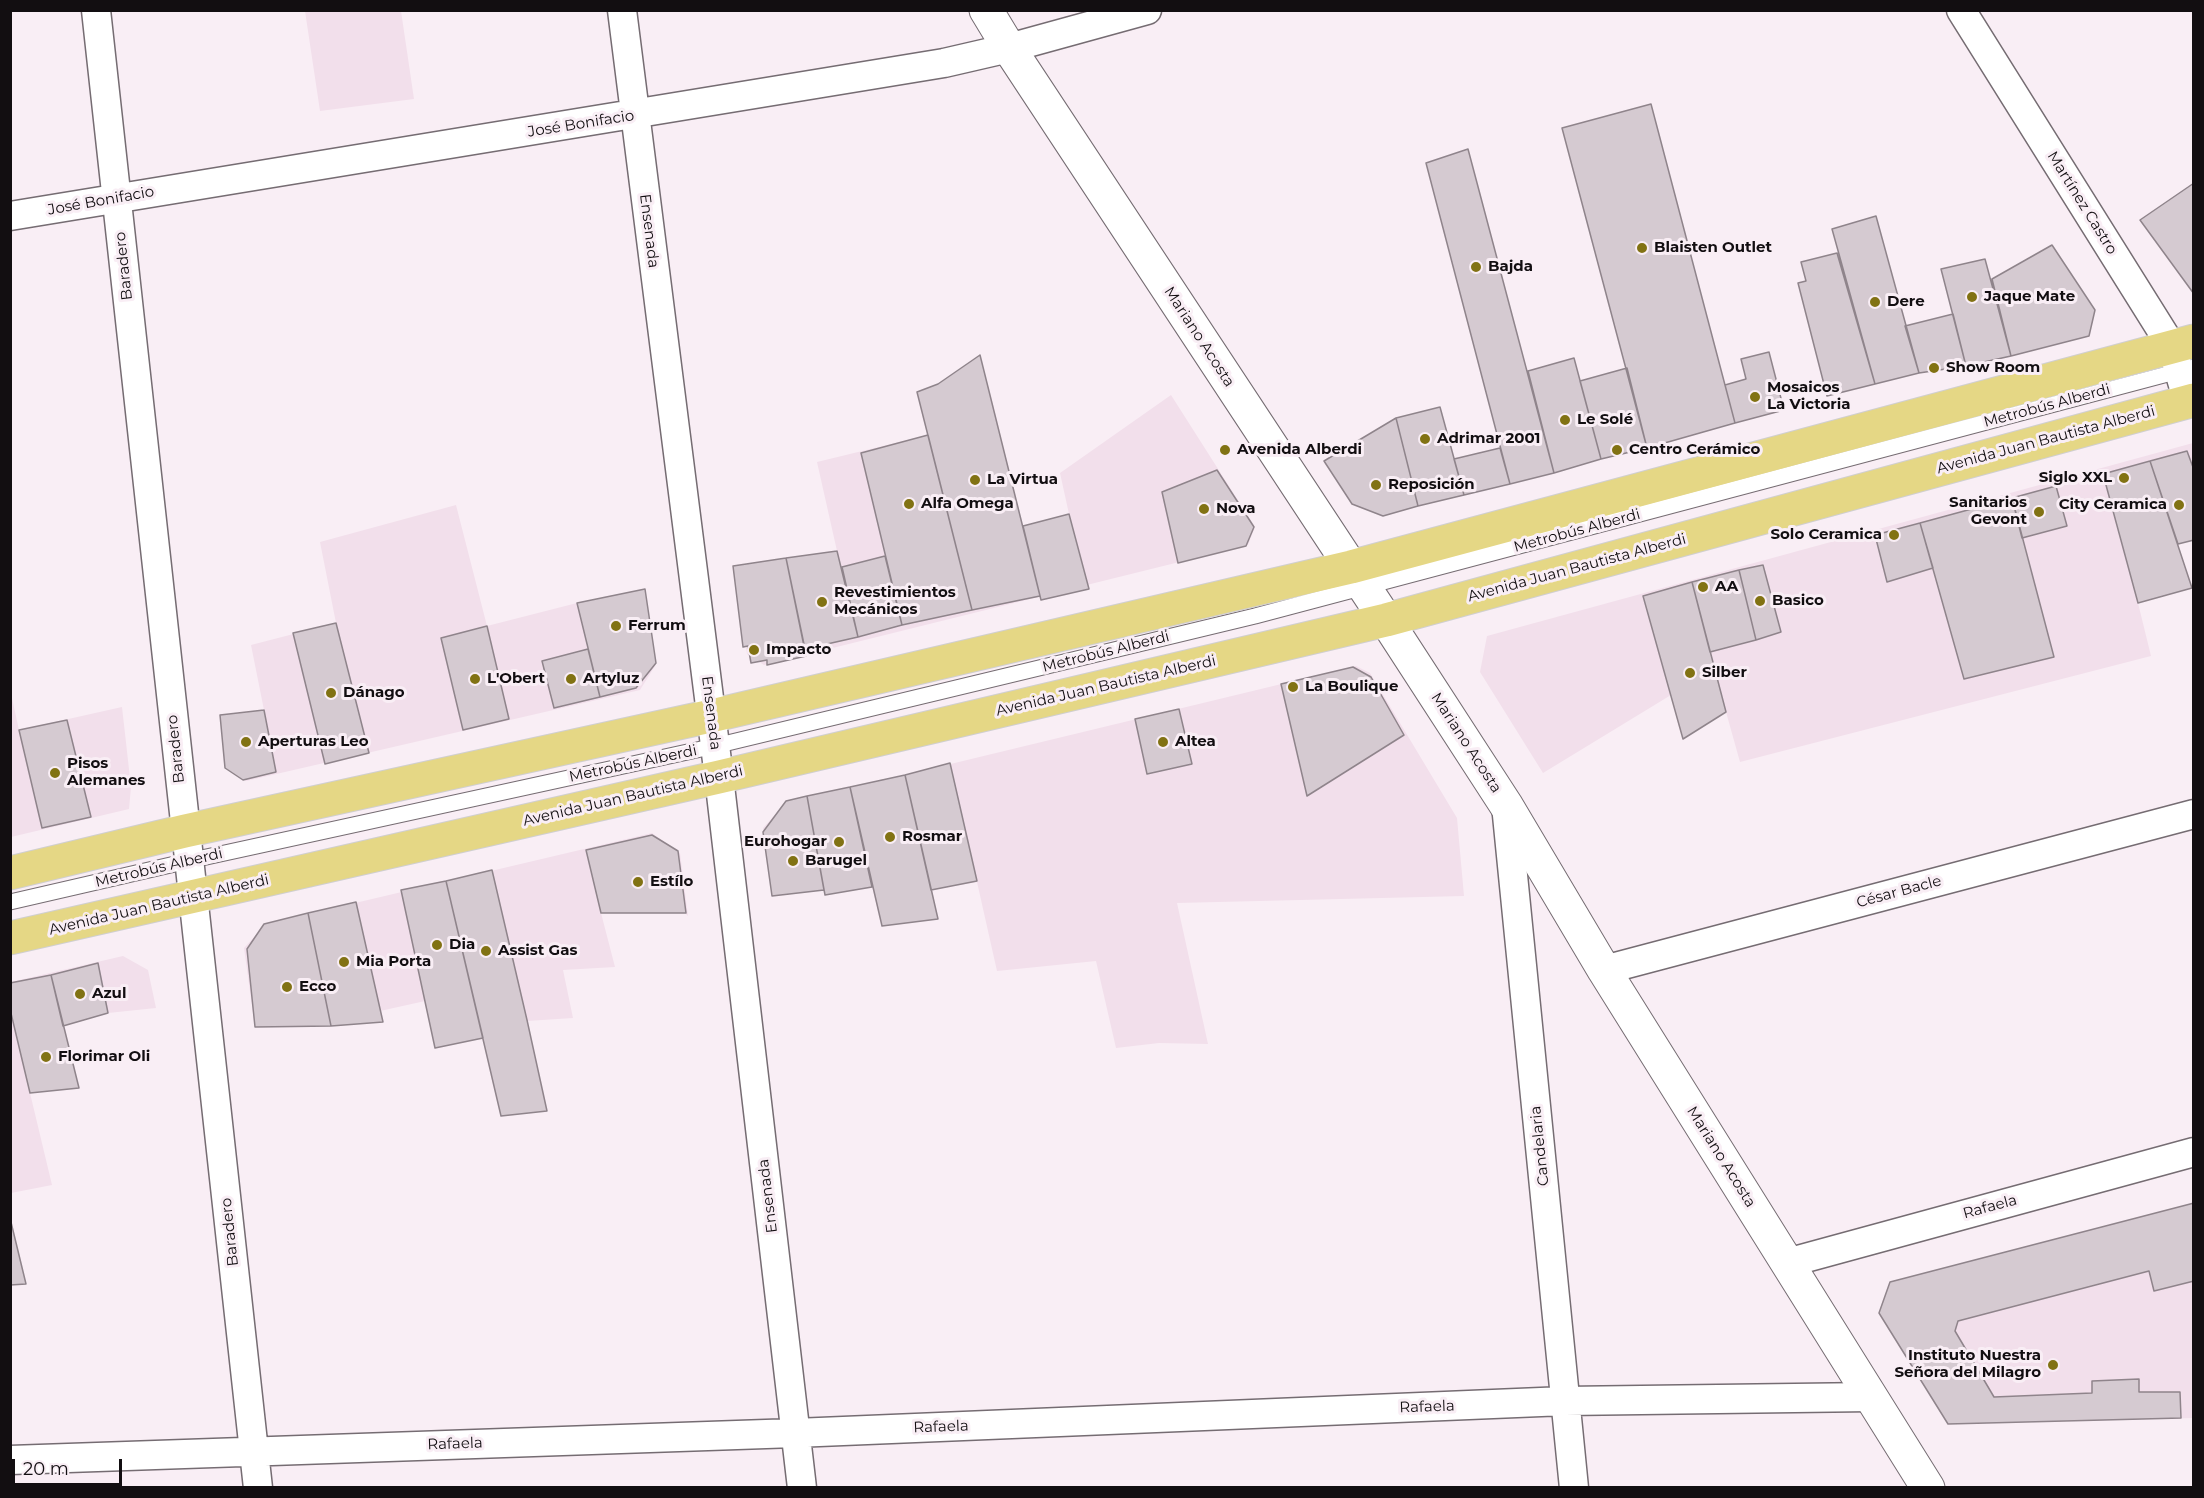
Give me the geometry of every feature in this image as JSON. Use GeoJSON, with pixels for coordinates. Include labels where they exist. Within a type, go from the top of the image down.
{"type":"FeatureCollection","features":[{"type":"Feature","properties":{"kind":"main road","name":"Avenida Juan Bautista Alberdi"},"geometry":{"type":"LineString","coordinates":[[10,938],[192,898],[715,746],[2185,356]]}},
{"type":"Feature","properties":{"kind":"main road","name":"Avenida Juan Bautista Alberdi"},"geometry":{"type":"LineString","coordinates":[[10,873],[187,846],[1386,620],[2191,401]]}},
{"type":"Feature","properties":{"kind":"street","name":"Baradero"},"geometry":{"type":"LineString","coordinates":[[96,10],[258,1488]]}},
{"type":"Feature","properties":{"kind":"street","name":"Ensenada"},"geometry":{"type":"LineString","coordinates":[[622,10],[715,746],[802,1488]]}},
{"type":"Feature","properties":{"kind":"street","name":"Mariano Acosta"},"geometry":{"type":"LineString","coordinates":[[986,10],[1506,805],[1604,970],[1928,1488]]}},
{"type":"Feature","properties":{"kind":"street","name":"José Bonifacio"},"geometry":{"type":"LineString","coordinates":[[10,216],[944,63],[1009,48],[1147,10]]}},
{"type":"Feature","properties":{"kind":"street","name":"Martínez Castro"},"geometry":{"type":"LineString","coordinates":[[1961,10],[2185,356],[2191,401]]}},
{"type":"Feature","properties":{"kind":"street","name":"Candelaria"},"geometry":{"type":"LineString","coordinates":[[1506,805],[1574,1488]]}},
{"type":"Feature","properties":{"kind":"street","name":"César Bacle"},"geometry":{"type":"LineString","coordinates":[[1604,970],[2193,814]]}},
{"type":"Feature","properties":{"kind":"street","name":"Rafaela"},"geometry":{"type":"LineString","coordinates":[[1787,1263],[2193,1152]]}},
{"type":"Feature","properties":{"kind":"street","name":"Rafaela"},"geometry":{"type":"LineString","coordinates":[[10,1460],[795,1433],[1565,1401],[1871,1397]]}},
{"type":"Feature","properties":{"kind":"lane","name":"Metrobús Alberdi"},"geometry":{"type":"LineString","coordinates":[[10,902],[187,846]]}},
{"type":"Feature","properties":{"kind":"shaded area"},"geometry":{"type":"Polygon","coordinates":[[[305,11],[401,11],[414,99],[320,111],[305,11]]]}},
{"type":"Feature","properties":{"kind":"shaded area"},"geometry":{"type":"Polygon","coordinates":[[[980,355],[1023,526],[1069,514],[1060,473],[1171,395],[1255,527],[1248,545],[764,665],[747,654],[733,566],[837,551],[817,462],[928,435],[917,392],[938,384],[980,355]]]}},
{"type":"Feature","properties":{"kind":"shaded area"},"geometry":{"type":"Polygon","coordinates":[[[2193,443],[2193,540],[2178,544],[2192,588],[2138,603],[2151,656],[1740,762],[1726,712],[1671,695],[1543,773],[1480,672],[1487,636],[2193,443]]]}},
{"type":"Feature","properties":{"kind":"shaded area"},"geometry":{"type":"Polygon","coordinates":[[[456,505],[487,626],[577,603],[645,589],[655,666],[640,690],[246,781],[226,765],[220,715],[264,710],[251,645],[336,623],[320,542],[456,505]]]}},
{"type":"Feature","properties":{"kind":"shaded area"},"geometry":{"type":"Polygon","coordinates":[[[1356,666],[1370,673],[1457,818],[1464,896],[1177,903],[1208,1044],[1159,1043],[1116,1048],[1096,961],[997,971],[977,882],[932,890],[938,919],[882,926],[872,887],[825,895],[824,890],[772,896],[763,828],[785,804],[1356,666]]]}},
{"type":"Feature","properties":{"kind":"shaded area"},"geometry":{"type":"Polygon","coordinates":[[[10,689],[19,730],[122,707],[131,787],[129,809],[11,837],[10,689]]]}},
{"type":"Feature","properties":{"kind":"shaded area"},"geometry":{"type":"Polygon","coordinates":[[[652,833],[680,853],[688,916],[685,913],[601,913],[615,967],[563,970],[573,1018],[527,1021],[547,1111],[501,1116],[483,1038],[435,1048],[425,1001],[380,1011],[383,1022],[255,1027],[244,948],[266,924],[652,833]]]}},
{"type":"Feature","properties":{"kind":"shaded area"},"geometry":{"type":"Polygon","coordinates":[[[123,956],[148,970],[156,1008],[108,1013],[64,1026],[79,1088],[30,1093],[52,1185],[11,1193],[11,982],[123,956]]]}},
{"type":"Feature","properties":{"kind":"shaded area","name":"Instituto Nuestra Señora del Milagro"},"geometry":{"type":"Polygon","coordinates":[[[2193,1203],[2193,1418],[1948,1424],[1879,1313],[1890,1282],[2193,1203]]]}},
{"type":"Feature","properties":{"kind":"building","name":"Blaisten Outlet"},"geometry":{"type":"Polygon","coordinates":[[[1651,104],[1735,423],[1647,448],[1562,128],[1651,104]]]}},
{"type":"Feature","properties":{"kind":"building","name":"Bajda"},"geometry":{"type":"Polygon","coordinates":[[[1468,149],[1554,473],[1510,484],[1426,163],[1468,149]]]}},
{"type":"Feature","properties":{"kind":"building"},"geometry":{"type":"Polygon","coordinates":[[[2194,183],[2194,294],[2140,220],[2194,183]]]}},
{"type":"Feature","properties":{"kind":"building","name":"Dere"},"geometry":{"type":"Polygon","coordinates":[[[1876,216],[1919,373],[1875,384],[1832,229],[1876,216]]]}},
{"type":"Feature","properties":{"kind":"building"},"geometry":{"type":"Polygon","coordinates":[[[2052,245],[2095,310],[2089,336],[2011,356],[1992,279],[2052,245]]]}},
{"type":"Feature","properties":{"kind":"building"},"geometry":{"type":"Polygon","coordinates":[[[1837,253],[1875,384],[1827,396],[1798,283],[1806,281],[1801,262],[1837,253]]]}},
{"type":"Feature","properties":{"kind":"building","name":"Jaque Mate"},"geometry":{"type":"Polygon","coordinates":[[[1985,259],[2011,356],[1966,366],[1941,269],[1985,259]]]}},
{"type":"Feature","properties":{"kind":"building"},"geometry":{"type":"Polygon","coordinates":[[[1953,314],[1966,366],[1919,373],[1905,326],[1953,314]]]}},
{"type":"Feature","properties":{"kind":"building","name":"Mosaicos La Victoria"},"geometry":{"type":"Polygon","coordinates":[[[1769,352],[1784,410],[1735,423],[1725,385],[1746,379],[1741,359],[1769,352]]]}},
{"type":"Feature","properties":{"kind":"building","name":"La Virtua"},"geometry":{"type":"Polygon","coordinates":[[[980,355],[1040,596],[972,610],[917,392],[938,384],[980,355]]]}},
{"type":"Feature","properties":{"kind":"building","name":"Le Solé"},"geometry":{"type":"Polygon","coordinates":[[[1574,358],[1601,459],[1554,473],[1528,371],[1574,358]]]}},
{"type":"Feature","properties":{"kind":"building"},"geometry":{"type":"Polygon","coordinates":[[[1627,368],[1647,448],[1601,459],[1580,381],[1627,368]]]}},
{"type":"Feature","properties":{"kind":"building","name":"Adrimar 2001"},"geometry":{"type":"Polygon","coordinates":[[[1440,407],[1464,495],[1418,506],[1396,418],[1440,407]]]}},
{"type":"Feature","properties":{"kind":"building","name":"Reposición"},"geometry":{"type":"Polygon","coordinates":[[[1396,418],[1418,506],[1383,516],[1352,504],[1324,461],[1396,418]]]}},
{"type":"Feature","properties":{"kind":"building","name":"Alfa Omega"},"geometry":{"type":"Polygon","coordinates":[[[928,435],[972,610],[902,625],[861,453],[928,435]]]}},
{"type":"Feature","properties":{"kind":"building"},"geometry":{"type":"Polygon","coordinates":[[[1500,448],[1510,484],[1464,495],[1454,459],[1500,448]]]}},
{"type":"Feature","properties":{"kind":"building","name":"City Ceramica"},"geometry":{"type":"Polygon","coordinates":[[[2187,451],[2194,470],[2194,540],[2178,544],[2150,461],[2187,451]]]}},
{"type":"Feature","properties":{"kind":"building"},"geometry":{"type":"Polygon","coordinates":[[[2150,461],[2192,588],[2138,603],[2103,474],[2150,461]]]}},
{"type":"Feature","properties":{"kind":"building","name":"Nova"},"geometry":{"type":"Polygon","coordinates":[[[1217,470],[1254,527],[1246,546],[1178,563],[1162,492],[1217,470]]]}},
{"type":"Feature","properties":{"kind":"building","name":"Sanitarios Gevont"},"geometry":{"type":"Polygon","coordinates":[[[2056,486],[2067,526],[2022,538],[2012,498],[2056,486]]]}},
{"type":"Feature","properties":{"kind":"building"},"geometry":{"type":"Polygon","coordinates":[[[2012,498],[2054,657],[1964,679],[1920,523],[2012,498]]]}},
{"type":"Feature","properties":{"kind":"building"},"geometry":{"type":"Polygon","coordinates":[[[1069,514],[1089,589],[1041,600],[1023,526],[1069,514]]]}},
{"type":"Feature","properties":{"kind":"building"},"geometry":{"type":"Polygon","coordinates":[[[1920,523],[1933,568],[1887,582],[1875,535],[1920,523]]]}},
{"type":"Feature","properties":{"kind":"building","name":"Revestimientos Mecánicos"},"geometry":{"type":"Polygon","coordinates":[[[837,551],[858,637],[805,649],[786,558],[837,551]]]}},
{"type":"Feature","properties":{"kind":"building"},"geometry":{"type":"Polygon","coordinates":[[[885,556],[902,625],[858,637],[842,567],[885,556]]]}},
{"type":"Feature","properties":{"kind":"building"},"geometry":{"type":"Polygon","coordinates":[[[786,558],[806,656],[767,665],[767,660],[751,663],[748,646],[743,647],[733,566],[786,558]]]}},
{"type":"Feature","properties":{"kind":"building","name":"Basico"},"geometry":{"type":"Polygon","coordinates":[[[1763,565],[1781,632],[1756,640],[1739,570],[1763,565]]]}},
{"type":"Feature","properties":{"kind":"building"},"geometry":{"type":"Polygon","coordinates":[[[1739,570],[1756,640],[1710,652],[1692,582],[1739,570]]]}},
{"type":"Feature","properties":{"kind":"building","name":"Silber"},"geometry":{"type":"Polygon","coordinates":[[[1692,582],[1726,712],[1683,739],[1643,596],[1692,582]]]}},
{"type":"Feature","properties":{"kind":"building","name":"Ferrum"},"geometry":{"type":"Polygon","coordinates":[[[645,589],[656,663],[636,688],[600,697],[577,603],[645,589]]]}},
{"type":"Feature","properties":{"kind":"building","name":"Dánago"},"geometry":{"type":"Polygon","coordinates":[[[336,623],[369,753],[325,764],[293,633],[336,623]]]}},
{"type":"Feature","properties":{"kind":"building","name":"L'Obert"},"geometry":{"type":"Polygon","coordinates":[[[487,626],[509,719],[463,730],[441,638],[487,626]]]}},
{"type":"Feature","properties":{"kind":"building","name":"Artyluz"},"geometry":{"type":"Polygon","coordinates":[[[588,649],[600,697],[554,708],[542,661],[588,649]]]}},
{"type":"Feature","properties":{"kind":"building"},"geometry":{"type":"Polygon","coordinates":[[[1353,667],[1371,677],[1404,735],[1307,796],[1281,684],[1353,667]]]}},
{"type":"Feature","properties":{"kind":"building","name":"Altea"},"geometry":{"type":"Polygon","coordinates":[[[1179,709],[1192,764],[1147,774],[1135,719],[1179,709]]]}},
{"type":"Feature","properties":{"kind":"building","name":"Aperturas Leo"},"geometry":{"type":"Polygon","coordinates":[[[264,710],[276,772],[243,780],[225,768],[220,715],[264,710]]]}},
{"type":"Feature","properties":{"kind":"building","name":"Pisos Alemanes"},"geometry":{"type":"Polygon","coordinates":[[[67,720],[91,817],[42,828],[19,730],[67,720]]]}},
{"type":"Feature","properties":{"kind":"building"},"geometry":{"type":"Polygon","coordinates":[[[950,763],[977,881],[931,890],[905,775],[950,763]]]}},
{"type":"Feature","properties":{"kind":"building","name":"Rosmar"},"geometry":{"type":"Polygon","coordinates":[[[905,775],[938,919],[882,926],[850,787],[905,775]]]}},
{"type":"Feature","properties":{"kind":"building","name":"Eurohogar"},"geometry":{"type":"Polygon","coordinates":[[[850,787],[872,887],[825,895],[807,796],[850,787]]]}},
{"type":"Feature","properties":{"kind":"building","name":"Barugel"},"geometry":{"type":"Polygon","coordinates":[[[807,796],[824,890],[772,896],[763,832],[786,801],[807,796]]]}},
{"type":"Feature","properties":{"kind":"building","name":"Estílo"},"geometry":{"type":"Polygon","coordinates":[[[652,835],[678,851],[686,913],[601,913],[586,850],[652,835]]]}},
{"type":"Feature","properties":{"kind":"building","name":"Assist Gas"},"geometry":{"type":"Polygon","coordinates":[[[492,870],[547,1111],[501,1116],[446,881],[492,870]]]}},
{"type":"Feature","properties":{"kind":"building","name":"Dia"},"geometry":{"type":"Polygon","coordinates":[[[446,881],[483,1038],[435,1048],[401,890],[446,881]]]}},
{"type":"Feature","properties":{"kind":"building","name":"Mia Porta"},"geometry":{"type":"Polygon","coordinates":[[[356,902],[383,1022],[331,1026],[308,913],[356,902]]]}},
{"type":"Feature","properties":{"kind":"building","name":"Ecco"},"geometry":{"type":"Polygon","coordinates":[[[308,913],[331,1026],[255,1027],[247,949],[264,924],[308,913]]]}},
{"type":"Feature","properties":{"kind":"building","name":"Azul"},"geometry":{"type":"Polygon","coordinates":[[[98,963],[108,1013],[63,1026],[51,975],[98,963]]]}},
{"type":"Feature","properties":{"kind":"building","name":"Florimar Oli"},"geometry":{"type":"Polygon","coordinates":[[[51,975],[79,1088],[30,1093],[10,1009],[10,983],[51,975]]]}},
{"type":"Feature","properties":{"kind":"building"},"geometry":{"type":"Polygon","coordinates":[[[2194,1203],[2194,1281],[2154,1291],[2149,1271],[1958,1321],[1955,1331],[1994,1397],[2092,1393],[2092,1381],[2139,1379],[2139,1392],[2180,1392],[2181,1418],[1948,1424],[1879,1313],[1890,1282],[2194,1203]]]}},
{"type":"Feature","properties":{"kind":"building"},"geometry":{"type":"Polygon","coordinates":[[[10,1218],[26,1284],[10,1285],[10,1218]]]}},
{"type":"Feature","properties":{"kind":"place","name":"Blaisten Outlet"},"geometry":{"type":"Point","coordinates":[1642,248]}},
{"type":"Feature","properties":{"kind":"place","name":"Bajda"},"geometry":{"type":"Point","coordinates":[1476,267]}},
{"type":"Feature","properties":{"kind":"place","name":"Jaque Mate"},"geometry":{"type":"Point","coordinates":[1972,297]}},
{"type":"Feature","properties":{"kind":"place","name":"Dere"},"geometry":{"type":"Point","coordinates":[1875,302]}},
{"type":"Feature","properties":{"kind":"place","name":"Show Room"},"geometry":{"type":"Point","coordinates":[1934,368]}},
{"type":"Feature","properties":{"kind":"place","name":"Mosaicos La Victoria"},"geometry":{"type":"Point","coordinates":[1755,397]}},
{"type":"Feature","properties":{"kind":"place","name":"Le Solé"},"geometry":{"type":"Point","coordinates":[1565,420]}},
{"type":"Feature","properties":{"kind":"place","name":"Adrimar 2001"},"geometry":{"type":"Point","coordinates":[1425,439]}},
{"type":"Feature","properties":{"kind":"place","name":"Avenida Alberdi"},"geometry":{"type":"Point","coordinates":[1225,450]}},
{"type":"Feature","properties":{"kind":"place","name":"Centro Cerámico"},"geometry":{"type":"Point","coordinates":[1617,450]}},
{"type":"Feature","properties":{"kind":"place","name":"Siglo XXL"},"geometry":{"type":"Point","coordinates":[2124,478]}},
{"type":"Feature","properties":{"kind":"place","name":"La Virtua"},"geometry":{"type":"Point","coordinates":[975,480]}},
{"type":"Feature","properties":{"kind":"place","name":"Reposición"},"geometry":{"type":"Point","coordinates":[1376,485]}},
{"type":"Feature","properties":{"kind":"place","name":"Alfa Omega"},"geometry":{"type":"Point","coordinates":[909,504]}},
{"type":"Feature","properties":{"kind":"place","name":"City Ceramica"},"geometry":{"type":"Point","coordinates":[2179,505]}},
{"type":"Feature","properties":{"kind":"place","name":"Nova"},"geometry":{"type":"Point","coordinates":[1204,509]}},
{"type":"Feature","properties":{"kind":"place","name":"Sanitarios Gevont"},"geometry":{"type":"Point","coordinates":[2039,512]}},
{"type":"Feature","properties":{"kind":"place","name":"Solo Ceramica"},"geometry":{"type":"Point","coordinates":[1894,535]}},
{"type":"Feature","properties":{"kind":"place","name":"AA"},"geometry":{"type":"Point","coordinates":[1703,587]}},
{"type":"Feature","properties":{"kind":"place","name":"Basico"},"geometry":{"type":"Point","coordinates":[1760,601]}},
{"type":"Feature","properties":{"kind":"place","name":"Revestimientos Mecánicos"},"geometry":{"type":"Point","coordinates":[822,602]}},
{"type":"Feature","properties":{"kind":"place","name":"Ferrum"},"geometry":{"type":"Point","coordinates":[616,626]}},
{"type":"Feature","properties":{"kind":"place","name":"Impacto"},"geometry":{"type":"Point","coordinates":[754,650]}},
{"type":"Feature","properties":{"kind":"place","name":"Silber"},"geometry":{"type":"Point","coordinates":[1690,673]}},
{"type":"Feature","properties":{"kind":"place","name":"L'Obert"},"geometry":{"type":"Point","coordinates":[475,679]}},
{"type":"Feature","properties":{"kind":"place","name":"Artyluz"},"geometry":{"type":"Point","coordinates":[571,679]}},
{"type":"Feature","properties":{"kind":"place","name":"La Boulique"},"geometry":{"type":"Point","coordinates":[1293,687]}},
{"type":"Feature","properties":{"kind":"place","name":"Dánago"},"geometry":{"type":"Point","coordinates":[331,693]}},
{"type":"Feature","properties":{"kind":"place","name":"Aperturas Leo"},"geometry":{"type":"Point","coordinates":[246,742]}},
{"type":"Feature","properties":{"kind":"place","name":"Altea"},"geometry":{"type":"Point","coordinates":[1163,742]}},
{"type":"Feature","properties":{"kind":"place","name":"Pisos Alemanes"},"geometry":{"type":"Point","coordinates":[55,773]}},
{"type":"Feature","properties":{"kind":"place","name":"Rosmar"},"geometry":{"type":"Point","coordinates":[890,837]}},
{"type":"Feature","properties":{"kind":"place","name":"Eurohogar"},"geometry":{"type":"Point","coordinates":[839,842]}},
{"type":"Feature","properties":{"kind":"place","name":"Barugel"},"geometry":{"type":"Point","coordinates":[793,861]}},
{"type":"Feature","properties":{"kind":"place","name":"Estílo"},"geometry":{"type":"Point","coordinates":[638,882]}},
{"type":"Feature","properties":{"kind":"place","name":"Dia"},"geometry":{"type":"Point","coordinates":[437,945]}},
{"type":"Feature","properties":{"kind":"place","name":"Assist Gas"},"geometry":{"type":"Point","coordinates":[486,951]}},
{"type":"Feature","properties":{"kind":"place","name":"Mia Porta"},"geometry":{"type":"Point","coordinates":[344,962]}},
{"type":"Feature","properties":{"kind":"place","name":"Ecco"},"geometry":{"type":"Point","coordinates":[287,987]}},
{"type":"Feature","properties":{"kind":"place","name":"Azul"},"geometry":{"type":"Point","coordinates":[80,994]}},
{"type":"Feature","properties":{"kind":"place","name":"Florimar Oli"},"geometry":{"type":"Point","coordinates":[46,1057]}},
{"type":"Feature","properties":{"kind":"place","name":"Instituto Nuestra Señora del Milagro"},"geometry":{"type":"Point","coordinates":[2053,1365]}}]}
